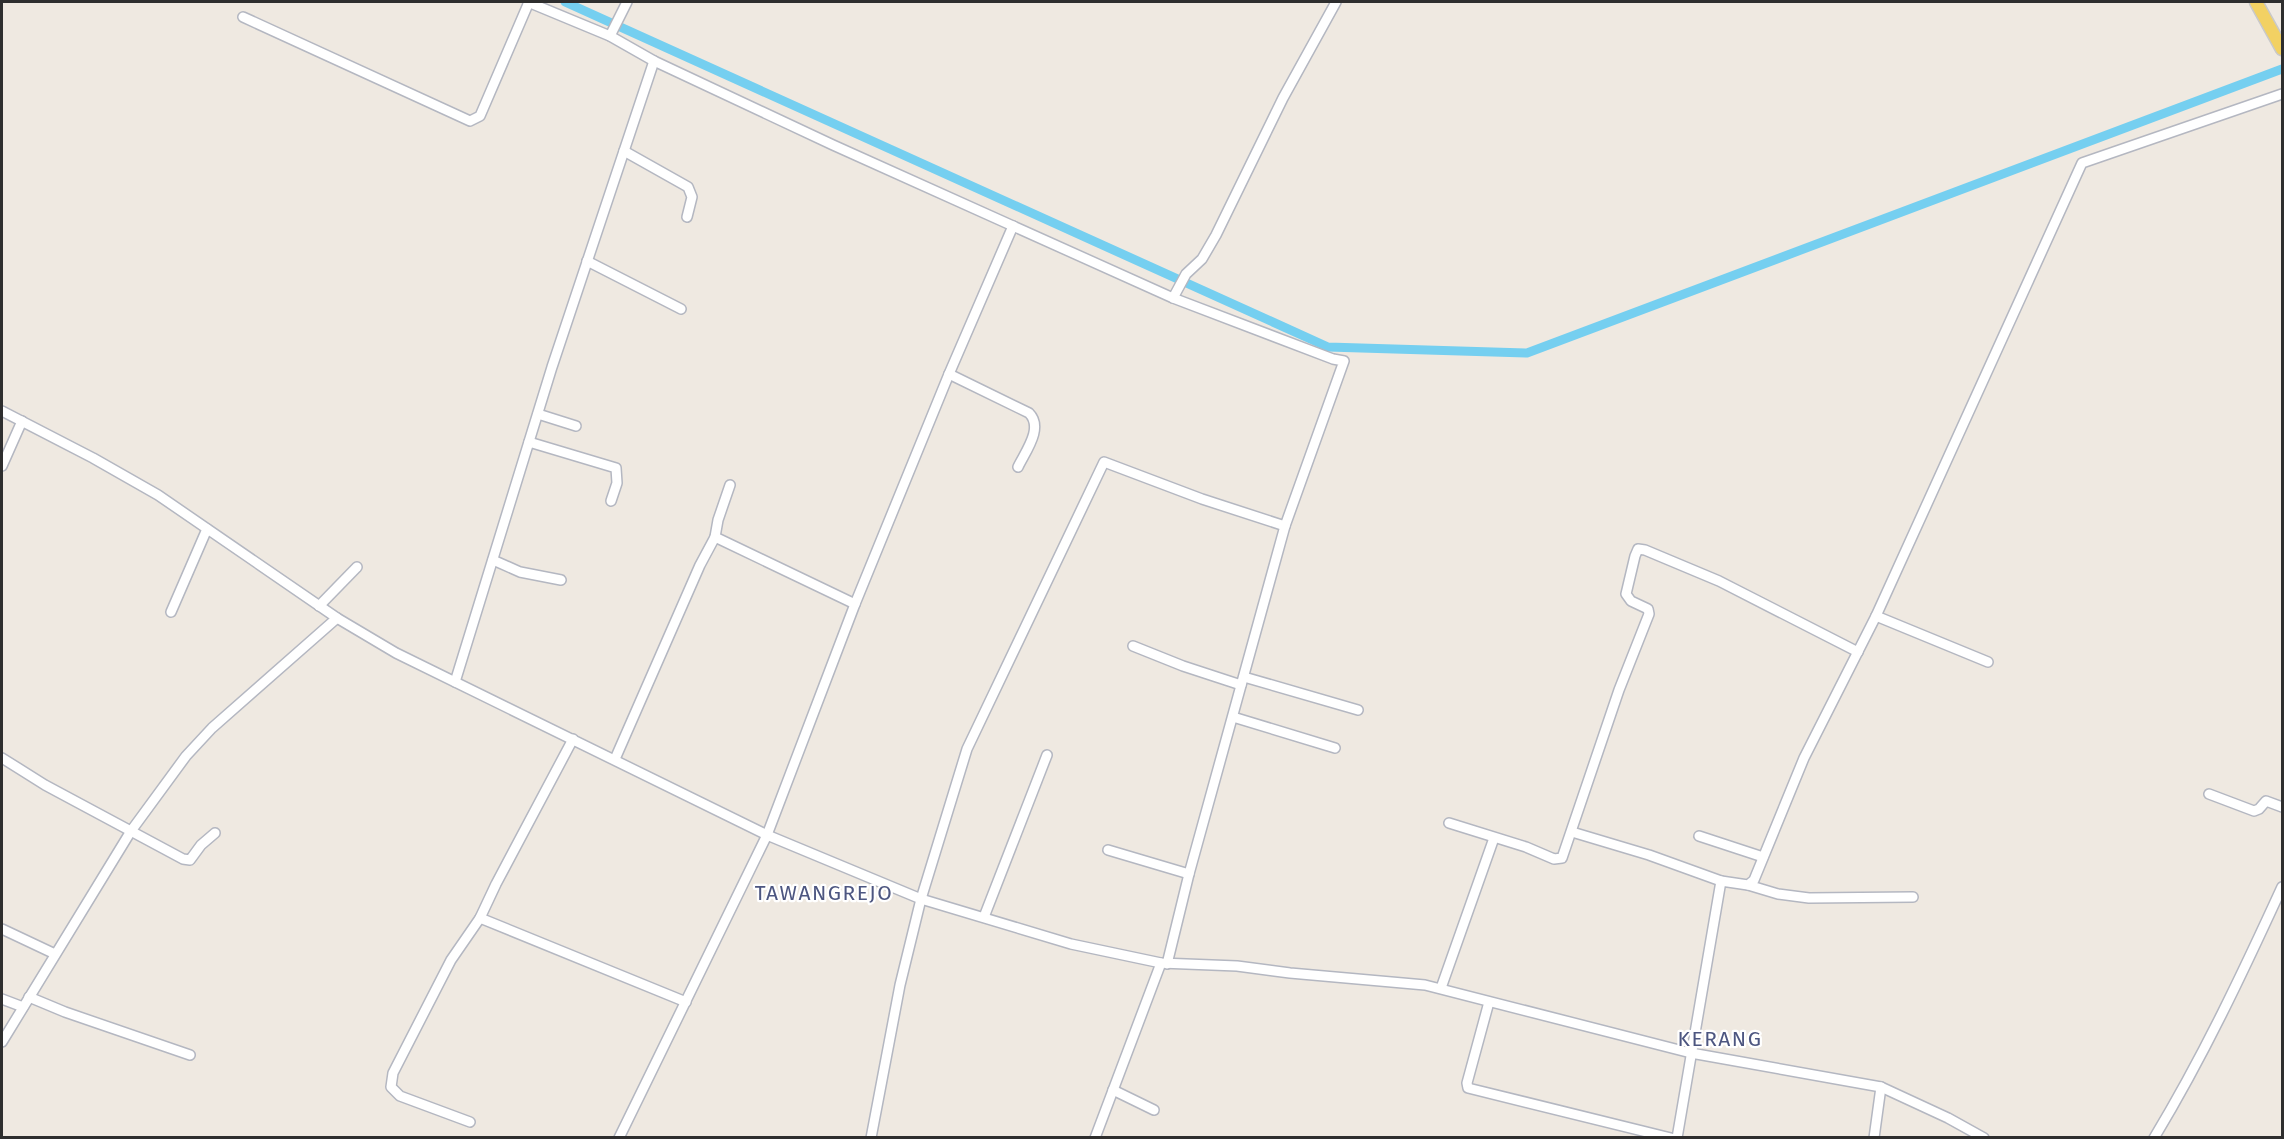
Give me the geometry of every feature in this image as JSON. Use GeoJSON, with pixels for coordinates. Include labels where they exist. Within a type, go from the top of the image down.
{"type":"FeatureCollection","features":[{"type":"Feature","properties":{"kind":"main road"},"geometry":{"type":"LineString","coordinates":[[2256,2],[2281,47]]}},
{"type":"Feature","properties":{"kind":"street"},"geometry":{"type":"LineString","coordinates":[[243,17],[470,121],[480,116],[529,2],[611,35],[654,61],[833,146],[1013,226],[1174,295],[1333,359],[1344,361],[1285,526],[1164,963],[1095,1137]]}},
{"type":"Feature","properties":{"kind":"street"},"geometry":{"type":"LineString","coordinates":[[611,35],[627,2]]}},
{"type":"Feature","properties":{"kind":"street"},"geometry":{"type":"LineString","coordinates":[[1174,295],[1186,274],[1202,259],[1216,235],[1283,98],[1336,2]]}},
{"type":"Feature","properties":{"kind":"street"},"geometry":{"type":"LineString","coordinates":[[455,682],[587,261],[654,61]]}},
{"type":"Feature","properties":{"kind":"street"},"geometry":{"type":"LineString","coordinates":[[1748,885],[1754,880],[1804,758],[1876,616],[2082,163],[2283,94]]}},
{"type":"Feature","properties":{"kind":"street"},"geometry":{"type":"LineString","coordinates":[[624,151],[688,187],[692,197],[687,217]]}},
{"type":"Feature","properties":{"kind":"street"},"geometry":{"type":"LineString","coordinates":[[619,1137],[767,835],[855,604],[1013,226]]}},
{"type":"Feature","properties":{"kind":"street"},"geometry":{"type":"LineString","coordinates":[[587,261],[681,309]]}},
{"type":"Feature","properties":{"kind":"street"},"geometry":{"type":"LineString","coordinates":[[949,375],[1033,417],[1035,430],[1018,467]]}},
{"type":"Feature","properties":{"kind":"street"},"geometry":{"type":"LineString","coordinates":[[2,411],[158,495],[337,618],[396,653],[767,835],[921,899],[1071,944],[1164,963],[1237,966],[1290,974],[1409,982],[1441,988],[1691,1053],[1881,1088],[1948,1118],[1983,1137]]}},
{"type":"Feature","properties":{"kind":"street"},"geometry":{"type":"LineString","coordinates":[[538,414],[576,426]]}},
{"type":"Feature","properties":{"kind":"street"},"geometry":{"type":"LineString","coordinates":[[2,466],[22,421]]}},
{"type":"Feature","properties":{"kind":"street"},"geometry":{"type":"LineString","coordinates":[[529,442],[616,468],[617,483],[611,501]]}},
{"type":"Feature","properties":{"kind":"street"},"geometry":{"type":"LineString","coordinates":[[871,1137],[900,985],[921,899],[967,749],[1104,462],[1202,499],[1285,526]]}},
{"type":"Feature","properties":{"kind":"street"},"geometry":{"type":"LineString","coordinates":[[615,759],[700,565],[715,537],[730,484]]}},
{"type":"Feature","properties":{"kind":"street"},"geometry":{"type":"LineString","coordinates":[[171,612],[207,529]]}},
{"type":"Feature","properties":{"kind":"street"},"geometry":{"type":"LineString","coordinates":[[715,537],[855,604]]}},
{"type":"Feature","properties":{"kind":"street"},"geometry":{"type":"LineString","coordinates":[[1449,823],[1526,847],[1558,860],[1562,858],[1619,690],[1649,614],[1648,609],[1631,601],[1626,594],[1638,549],[1719,581],[1858,652]]}},
{"type":"Feature","properties":{"kind":"street"},"geometry":{"type":"LineString","coordinates":[[493,561],[520,572],[561,580]]}},
{"type":"Feature","properties":{"kind":"street"},"geometry":{"type":"LineString","coordinates":[[319,606],[357,567]]}},
{"type":"Feature","properties":{"kind":"street"},"geometry":{"type":"LineString","coordinates":[[1876,616],[1988,662]]}},
{"type":"Feature","properties":{"kind":"street"},"geometry":{"type":"LineString","coordinates":[[2,1042],[131,831],[186,756],[212,728],[337,618]]}},
{"type":"Feature","properties":{"kind":"street"},"geometry":{"type":"LineString","coordinates":[[1132,646],[1183,666],[1358,710]]}},
{"type":"Feature","properties":{"kind":"street"},"geometry":{"type":"LineString","coordinates":[[1233,717],[1335,748]]}},
{"type":"Feature","properties":{"kind":"street"},"geometry":{"type":"LineString","coordinates":[[470,1122],[400,1096],[391,1088],[391,1080],[451,960],[480,918],[573,739]]}},
{"type":"Feature","properties":{"kind":"street"},"geometry":{"type":"LineString","coordinates":[[984,917],[1047,755]]}},
{"type":"Feature","properties":{"kind":"street"},"geometry":{"type":"LineString","coordinates":[[2,759],[45,785],[188,860],[214,834]]}},
{"type":"Feature","properties":{"kind":"street"},"geometry":{"type":"LineString","coordinates":[[2208,794],[2254,811],[2266,801],[2283,807]]}},
{"type":"Feature","properties":{"kind":"street"},"geometry":{"type":"LineString","coordinates":[[1572,832],[1649,855],[1721,881],[1748,885],[1778,894],[1809,898],[1913,897]]}},
{"type":"Feature","properties":{"kind":"street"},"geometry":{"type":"LineString","coordinates":[[1699,836],[1762,857]]}},
{"type":"Feature","properties":{"kind":"street"},"geometry":{"type":"LineString","coordinates":[[1441,988],[1494,838]]}},
{"type":"Feature","properties":{"kind":"street"},"geometry":{"type":"LineString","coordinates":[[1108,850],[1189,874]]}},
{"type":"Feature","properties":{"kind":"street"},"geometry":{"type":"LineString","coordinates":[[1677,1137],[1721,881]]}},
{"type":"Feature","properties":{"kind":"street"},"geometry":{"type":"LineString","coordinates":[[2154,1137],[2226,1010],[2283,887]]}},
{"type":"Feature","properties":{"kind":"street"},"geometry":{"type":"LineString","coordinates":[[480,918],[686,1002]]}},
{"type":"Feature","properties":{"kind":"street"},"geometry":{"type":"LineString","coordinates":[[2,929],[55,954]]}},
{"type":"Feature","properties":{"kind":"street"},"geometry":{"type":"LineString","coordinates":[[29,997],[65,1012],[190,1055]]}},
{"type":"Feature","properties":{"kind":"street"},"geometry":{"type":"LineString","coordinates":[[2,999],[23,1007]]}},
{"type":"Feature","properties":{"kind":"street"},"geometry":{"type":"LineString","coordinates":[[1489,1002],[1467,1083],[1468,1088],[1671,1137]]}},
{"type":"Feature","properties":{"kind":"street"},"geometry":{"type":"LineString","coordinates":[[1874,1137],[1881,1088]]}},
{"type":"Feature","properties":{"kind":"street"},"geometry":{"type":"LineString","coordinates":[[1113,1090],[1154,1110]]}},
{"type":"Feature","properties":{"kind":"waterway"},"geometry":{"type":"LineString","coordinates":[[565,2],[1328,347],[1527,353],[2282,69]]}},
{"type":"Feature","properties":{"kind":"district","name":"TAWANGREJO"},"geometry":{"type":"Point","coordinates":[824,893]}},
{"type":"Feature","properties":{"kind":"district","name":"KERANG"},"geometry":{"type":"Point","coordinates":[1720,1039]}}]}
